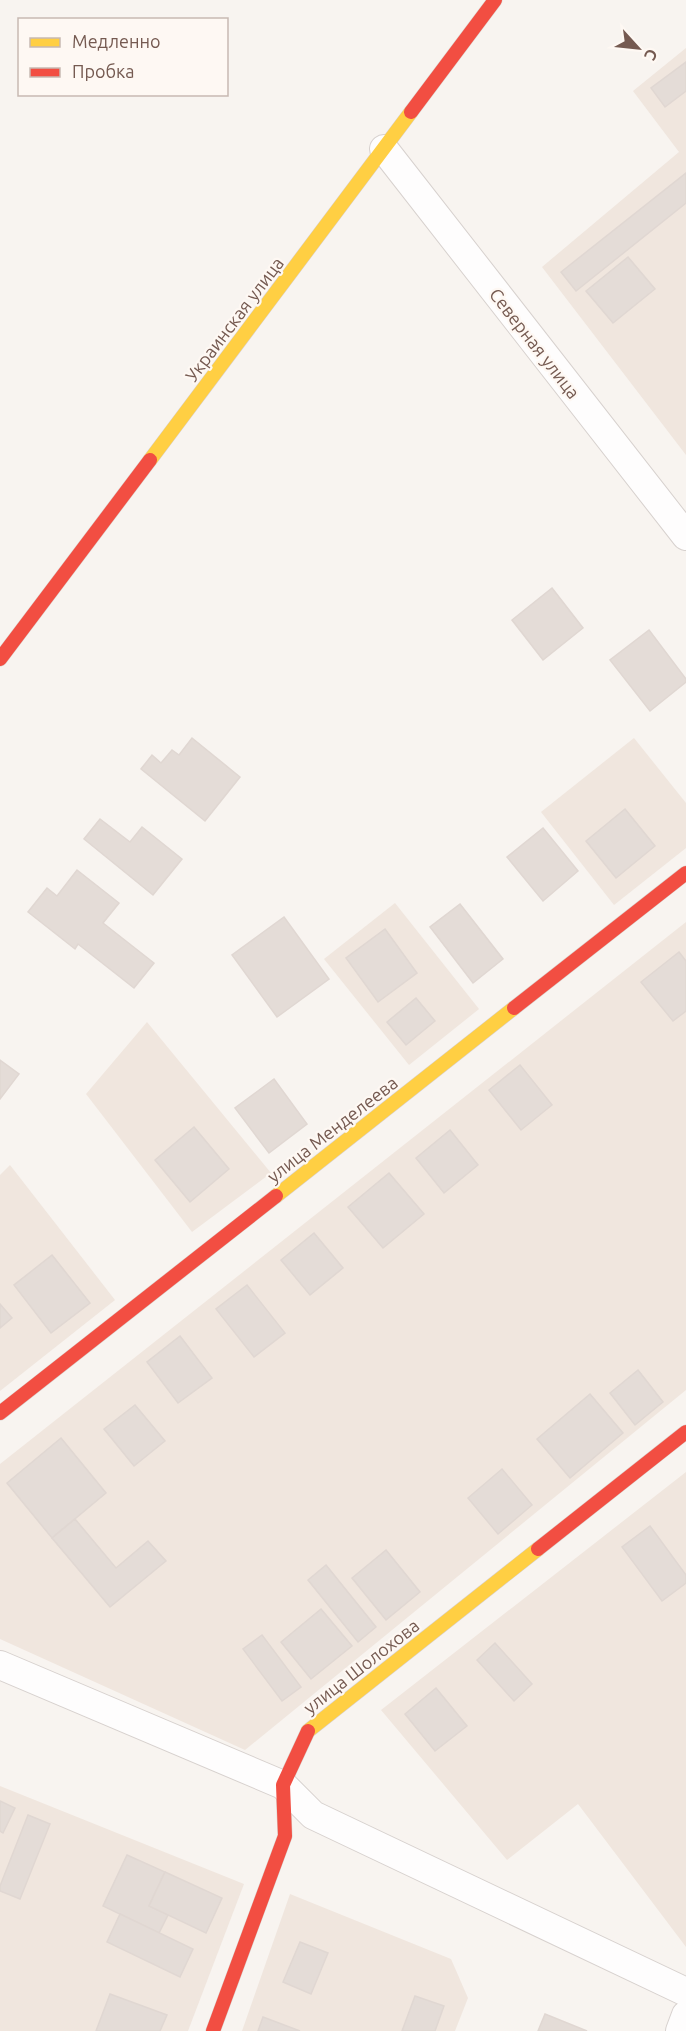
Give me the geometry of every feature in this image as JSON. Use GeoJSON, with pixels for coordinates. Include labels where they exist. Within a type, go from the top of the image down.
{"type":"FeatureCollection","features":[{"type":"Feature","properties":{"kind":"street","name":"Украинская улица"},"geometry":{"type":"LineString","coordinates":[[0,659],[495,0]]}},
{"type":"Feature","properties":{"kind":"street","name":"Северная улица"},"geometry":{"type":"LineString","coordinates":[[384,150],[686,536]]}},
{"type":"Feature","properties":{"kind":"street","name":"улица Менделеева"},"geometry":{"type":"LineString","coordinates":[[0,1413],[686,873]]}},
{"type":"Feature","properties":{"kind":"street","name":"улица Шолохова"},"geometry":{"type":"LineString","coordinates":[[213,2031],[285,1836],[283,1785],[306,1733],[686,1432]]}},
{"type":"Feature","properties":{"kind":"street"},"geometry":{"type":"LineString","coordinates":[[0,1665],[283,1785],[313,1815],[686,1992]]}},
{"type":"Feature","properties":{"kind":"street"},"geometry":{"type":"LineString","coordinates":[[680,2031],[686,2015]]}},
{"type":"Feature","properties":{"kind":"shaded area"},"geometry":{"type":"Polygon","coordinates":[[[686,48],[686,455],[542,267],[679,152],[633,91],[686,48]]]}},
{"type":"Feature","properties":{"kind":"shaded area"},"geometry":{"type":"Polygon","coordinates":[[[634,738],[686,803],[686,848],[614,905],[541,812],[634,738]]]}},
{"type":"Feature","properties":{"kind":"shaded area"},"geometry":{"type":"Polygon","coordinates":[[[395,903],[479,1009],[409,1065],[324,959],[395,903]]]}},
{"type":"Feature","properties":{"kind":"shaded area"},"geometry":{"type":"Polygon","coordinates":[[[686,922],[686,1390],[245,1750],[0,1639],[0,1464],[686,922]]]}},
{"type":"Feature","properties":{"kind":"shaded area"},"geometry":{"type":"Polygon","coordinates":[[[147,1022],[271,1173],[192,1232],[86,1094],[147,1022]]]}},
{"type":"Feature","properties":{"kind":"shaded area"},"geometry":{"type":"Polygon","coordinates":[[[10,1165],[115,1300],[0,1391],[0,1175],[10,1165]]]}},
{"type":"Feature","properties":{"kind":"shaded area"},"geometry":{"type":"Polygon","coordinates":[[[686,1472],[686,1947],[578,1804],[507,1860],[381,1710],[686,1472]]]}},
{"type":"Feature","properties":{"kind":"shaded area"},"geometry":{"type":"Polygon","coordinates":[[[0,1786],[244,1884],[188,2031],[0,2031],[0,1786]]]}},
{"type":"Feature","properties":{"kind":"shaded area"},"geometry":{"type":"Polygon","coordinates":[[[290,1894],[451,1959],[468,1998],[455,2031],[242,2031],[290,1894]]]}},
{"type":"Feature","properties":{"kind":"building"},"geometry":{"type":"Polygon","coordinates":[[[686,62],[686,91],[665,107],[651,88],[686,62]]]}},
{"type":"Feature","properties":{"kind":"building"},"geometry":{"type":"Polygon","coordinates":[[[686,173],[686,203],[576,291],[561,272],[686,173]]]}},
{"type":"Feature","properties":{"kind":"building"},"geometry":{"type":"Polygon","coordinates":[[[628,257],[655,289],[613,323],[586,291],[628,257]]]}},
{"type":"Feature","properties":{"kind":"building"},"geometry":{"type":"Polygon","coordinates":[[[552,588],[583,628],[543,660],[512,620],[552,588]]]}},
{"type":"Feature","properties":{"kind":"building"},"geometry":{"type":"Polygon","coordinates":[[[649,630],[686,679],[686,682],[650,711],[610,660],[649,630]]]}},
{"type":"Feature","properties":{"kind":"building"},"geometry":{"type":"Polygon","coordinates":[[[192,738],[240,777],[205,821],[141,769],[152,755],[161,763],[172,750],[179,755],[192,738]]]}},
{"type":"Feature","properties":{"kind":"building"},"geometry":{"type":"Polygon","coordinates":[[[625,809],[655,846],[616,878],[586,841],[625,809]]]}},
{"type":"Feature","properties":{"kind":"building"},"geometry":{"type":"Polygon","coordinates":[[[100,819],[130,842],[142,827],[182,859],[153,895],[84,839],[100,819]]]}},
{"type":"Feature","properties":{"kind":"building"},"geometry":{"type":"Polygon","coordinates":[[[543,828],[578,871],[543,901],[507,857],[543,828]]]}},
{"type":"Feature","properties":{"kind":"building"},"geometry":{"type":"Polygon","coordinates":[[[77,870],[119,903],[103,923],[154,963],[134,988],[78,944],[75,949],[28,912],[47,888],[57,896],[77,870]]]}},
{"type":"Feature","properties":{"kind":"building"},"geometry":{"type":"Polygon","coordinates":[[[460,904],[503,959],[473,983],[430,927],[460,904]]]}},
{"type":"Feature","properties":{"kind":"building"},"geometry":{"type":"Polygon","coordinates":[[[284,917],[329,979],[277,1017],[232,955],[284,917]]]}},
{"type":"Feature","properties":{"kind":"building"},"geometry":{"type":"Polygon","coordinates":[[[385,929],[417,973],[378,1002],[346,958],[385,929]]]}},
{"type":"Feature","properties":{"kind":"building"},"geometry":{"type":"Polygon","coordinates":[[[679,952],[686,961],[686,1011],[673,1021],[641,982],[679,952]]]}},
{"type":"Feature","properties":{"kind":"building"},"geometry":{"type":"Polygon","coordinates":[[[416,998],[435,1021],[406,1045],[387,1022],[416,998]]]}},
{"type":"Feature","properties":{"kind":"building"},"geometry":{"type":"Polygon","coordinates":[[[0,1060],[19,1074],[0,1099],[0,1060]]]}},
{"type":"Feature","properties":{"kind":"building"},"geometry":{"type":"Polygon","coordinates":[[[520,1065],[552,1105],[521,1130],[489,1090],[520,1065]]]}},
{"type":"Feature","properties":{"kind":"building"},"geometry":{"type":"Polygon","coordinates":[[[274,1079],[307,1124],[269,1153],[235,1108],[274,1079]]]}},
{"type":"Feature","properties":{"kind":"building"},"geometry":{"type":"Polygon","coordinates":[[[194,1127],[229,1169],[190,1202],[155,1160],[194,1127]]]}},
{"type":"Feature","properties":{"kind":"building"},"geometry":{"type":"Polygon","coordinates":[[[450,1130],[478,1165],[444,1193],[416,1158],[450,1130]]]}},
{"type":"Feature","properties":{"kind":"building"},"geometry":{"type":"Polygon","coordinates":[[[389,1173],[424,1214],[383,1248],[348,1207],[389,1173]]]}},
{"type":"Feature","properties":{"kind":"building"},"geometry":{"type":"Polygon","coordinates":[[[314,1233],[343,1268],[310,1295],[281,1260],[314,1233]]]}},
{"type":"Feature","properties":{"kind":"building"},"geometry":{"type":"Polygon","coordinates":[[[52,1255],[90,1303],[51,1333],[14,1285],[52,1255]]]}},
{"type":"Feature","properties":{"kind":"building"},"geometry":{"type":"Polygon","coordinates":[[[247,1285],[285,1333],[254,1357],[216,1309],[247,1285]]]}},
{"type":"Feature","properties":{"kind":"building"},"geometry":{"type":"Polygon","coordinates":[[[0,1304],[12,1318],[0,1328],[0,1304]]]}},
{"type":"Feature","properties":{"kind":"building"},"geometry":{"type":"Polygon","coordinates":[[[180,1336],[212,1378],[178,1403],[147,1362],[180,1336]]]}},
{"type":"Feature","properties":{"kind":"building"},"geometry":{"type":"Polygon","coordinates":[[[638,1370],[663,1402],[635,1425],[610,1393],[638,1370]]]}},
{"type":"Feature","properties":{"kind":"building"},"geometry":{"type":"Polygon","coordinates":[[[590,1394],[623,1433],[570,1478],[537,1439],[590,1394]]]}},
{"type":"Feature","properties":{"kind":"building"},"geometry":{"type":"Polygon","coordinates":[[[135,1405],[165,1441],[134,1466],[104,1429],[135,1405]]]}},
{"type":"Feature","properties":{"kind":"building"},"geometry":{"type":"Polygon","coordinates":[[[61,1438],[106,1493],[52,1538],[7,1483],[61,1438]]]}},
{"type":"Feature","properties":{"kind":"building"},"geometry":{"type":"Polygon","coordinates":[[[502,1469],[532,1505],[498,1534],[468,1498],[502,1469]]]}},
{"type":"Feature","properties":{"kind":"building"},"geometry":{"type":"Polygon","coordinates":[[[75,1519],[116,1568],[148,1541],[166,1561],[110,1607],[52,1538],[75,1519]]]}},
{"type":"Feature","properties":{"kind":"building"},"geometry":{"type":"Polygon","coordinates":[[[650,1526],[686,1575],[686,1583],[662,1601],[622,1547],[650,1526]]]}},
{"type":"Feature","properties":{"kind":"building"},"geometry":{"type":"Polygon","coordinates":[[[386,1550],[420,1592],[386,1620],[352,1578],[386,1550]]]}},
{"type":"Feature","properties":{"kind":"building"},"geometry":{"type":"Polygon","coordinates":[[[326,1565],[376,1627],[358,1642],[308,1580],[326,1565]]]}},
{"type":"Feature","properties":{"kind":"building"},"geometry":{"type":"Polygon","coordinates":[[[321,1609],[352,1646],[311,1679],[281,1642],[321,1609]]]}},
{"type":"Feature","properties":{"kind":"building"},"geometry":{"type":"Polygon","coordinates":[[[262,1635],[301,1687],[282,1701],[243,1649],[262,1635]]]}},
{"type":"Feature","properties":{"kind":"building"},"geometry":{"type":"Polygon","coordinates":[[[495,1643],[532,1684],[514,1701],[477,1660],[495,1643]]]}},
{"type":"Feature","properties":{"kind":"building"},"geometry":{"type":"Polygon","coordinates":[[[436,1688],[467,1726],[435,1751],[405,1714],[436,1688]]]}},
{"type":"Feature","properties":{"kind":"building"},"geometry":{"type":"Polygon","coordinates":[[[0,1801],[15,1808],[3,1833],[0,1831],[0,1801]]]}},
{"type":"Feature","properties":{"kind":"building"},"geometry":{"type":"Polygon","coordinates":[[[28,1815],[50,1824],[20,1899],[0,1891],[0,1886],[28,1815]]]}},
{"type":"Feature","properties":{"kind":"building"},"geometry":{"type":"Polygon","coordinates":[[[127,1855],[165,1872],[149,1906],[168,1915],[159,1933],[103,1906],[127,1855]]]}},
{"type":"Feature","properties":{"kind":"building"},"geometry":{"type":"Polygon","coordinates":[[[165,1872],[222,1898],[206,1933],[149,1906],[165,1872]]]}},
{"type":"Feature","properties":{"kind":"building"},"geometry":{"type":"Polygon","coordinates":[[[120,1914],[193,1949],[180,1977],[107,1942],[120,1914]]]}},
{"type":"Feature","properties":{"kind":"building"},"geometry":{"type":"Polygon","coordinates":[[[300,1942],[328,1953],[311,1994],[283,1982],[300,1942]]]}},
{"type":"Feature","properties":{"kind":"building"},"geometry":{"type":"Polygon","coordinates":[[[110,1994],[167,2015],[160,2031],[96,2031],[110,1994]]]}},
{"type":"Feature","properties":{"kind":"building"},"geometry":{"type":"Polygon","coordinates":[[[415,1996],[444,2006],[435,2031],[402,2031],[415,1996]]]}},
{"type":"Feature","properties":{"kind":"building"},"geometry":{"type":"Polygon","coordinates":[[[545,2014],[587,2031],[538,2031],[545,2014]]]}},
{"type":"Feature","properties":{"kind":"building"},"geometry":{"type":"Polygon","coordinates":[[[263,2017],[300,2031],[258,2031],[263,2017]]]}},
{"type":"Feature","properties":{"kind":"traffic: slow"},"geometry":{"type":"LineString","coordinates":[[150,460],[411,112]]}},
{"type":"Feature","properties":{"kind":"traffic: slow"},"geometry":{"type":"LineString","coordinates":[[276,1196],[514,1008]]}},
{"type":"Feature","properties":{"kind":"traffic: slow"},"geometry":{"type":"LineString","coordinates":[[308,1731],[538,1549]]}},
{"type":"Feature","properties":{"kind":"traffic: jam"},"geometry":{"type":"LineString","coordinates":[[411,112],[495,0]]}},
{"type":"Feature","properties":{"kind":"traffic: jam"},"geometry":{"type":"LineString","coordinates":[[0,659],[150,460]]}},
{"type":"Feature","properties":{"kind":"traffic: jam"},"geometry":{"type":"LineString","coordinates":[[514,1008],[686,873]]}},
{"type":"Feature","properties":{"kind":"traffic: jam"},"geometry":{"type":"LineString","coordinates":[[0,1413],[276,1196]]}},
{"type":"Feature","properties":{"kind":"traffic: jam"},"geometry":{"type":"LineString","coordinates":[[538,1549],[686,1432]]}},
{"type":"Feature","properties":{"kind":"traffic: jam"},"geometry":{"type":"LineString","coordinates":[[213,2031],[285,1836],[283,1785],[308,1731]]}}]}
